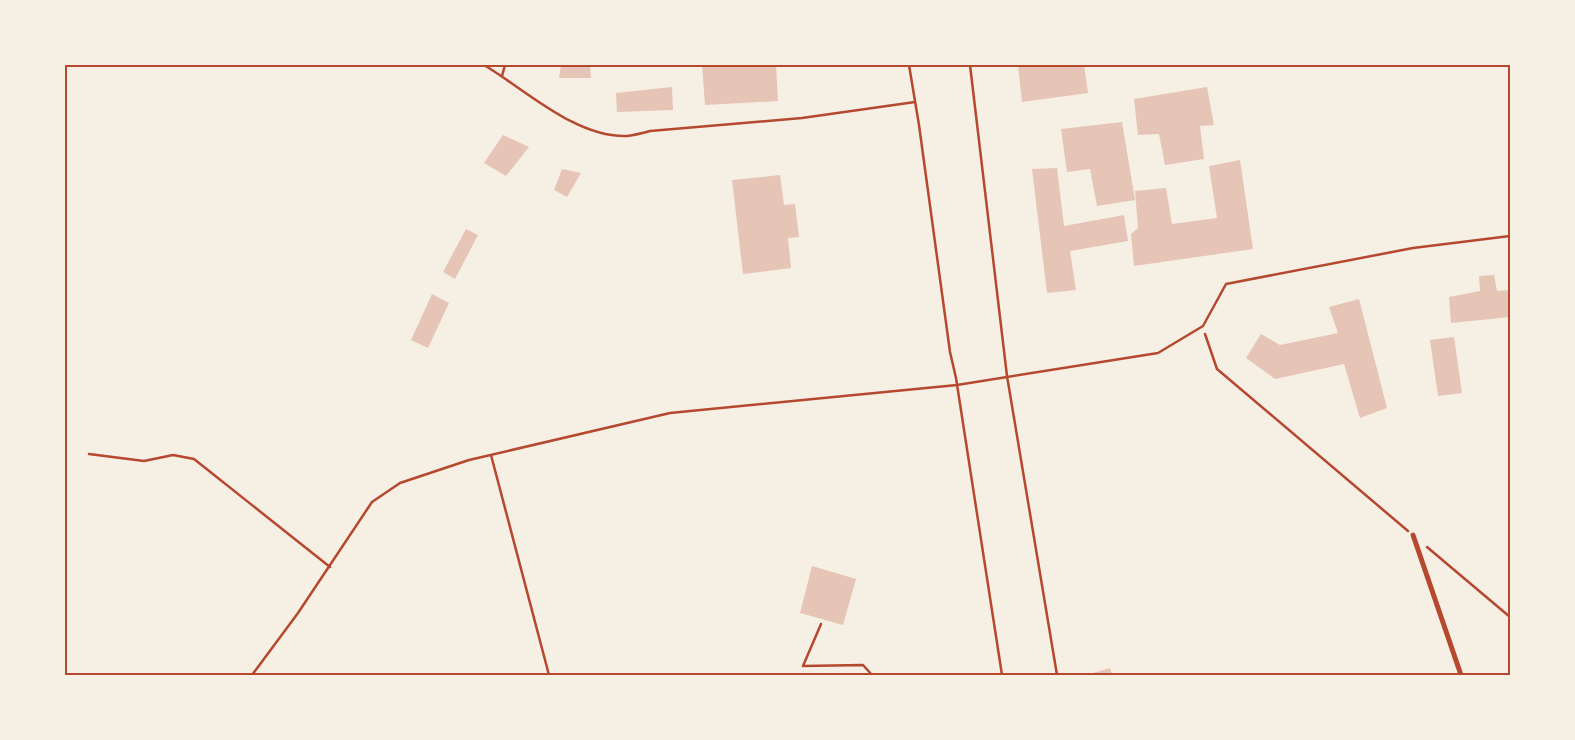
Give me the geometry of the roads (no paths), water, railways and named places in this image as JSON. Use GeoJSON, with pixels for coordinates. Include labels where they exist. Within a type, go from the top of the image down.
{"type":"FeatureCollection","features":[{"type":"Feature","properties":{"kind":"street"},"geometry":{"type":"LineString","coordinates":[[1412,534],[1461,675]]}},
{"type":"Feature","properties":{"kind":"lane"},"geometry":{"type":"LineString","coordinates":[[484,65],[567,120],[602,133],[627,136],[650,131],[802,118],[915,102]]}},
{"type":"Feature","properties":{"kind":"lane"},"geometry":{"type":"LineString","coordinates":[[502,76],[505,65]]}},
{"type":"Feature","properties":{"kind":"lane"},"geometry":{"type":"LineString","coordinates":[[909,65],[950,352],[957,385],[1002,675]]}},
{"type":"Feature","properties":{"kind":"lane"},"geometry":{"type":"LineString","coordinates":[[970,65],[1007,376],[1057,675]]}},
{"type":"Feature","properties":{"kind":"lane"},"geometry":{"type":"LineString","coordinates":[[252,675],[330,567],[372,502],[400,483],[470,460],[670,413],[957,385],[1158,353],[1203,326],[1226,284],[1413,248],[1510,236]]}},
{"type":"Feature","properties":{"kind":"lane"},"geometry":{"type":"LineString","coordinates":[[89,454],[144,461],[173,455],[194,460],[330,567]]}},
{"type":"Feature","properties":{"kind":"lane"},"geometry":{"type":"LineString","coordinates":[[491,455],[548,675]]}},
{"type":"Feature","properties":{"kind":"lane"},"geometry":{"type":"LineString","coordinates":[[821,624],[803,666],[863,665],[872,675]]}}]}
